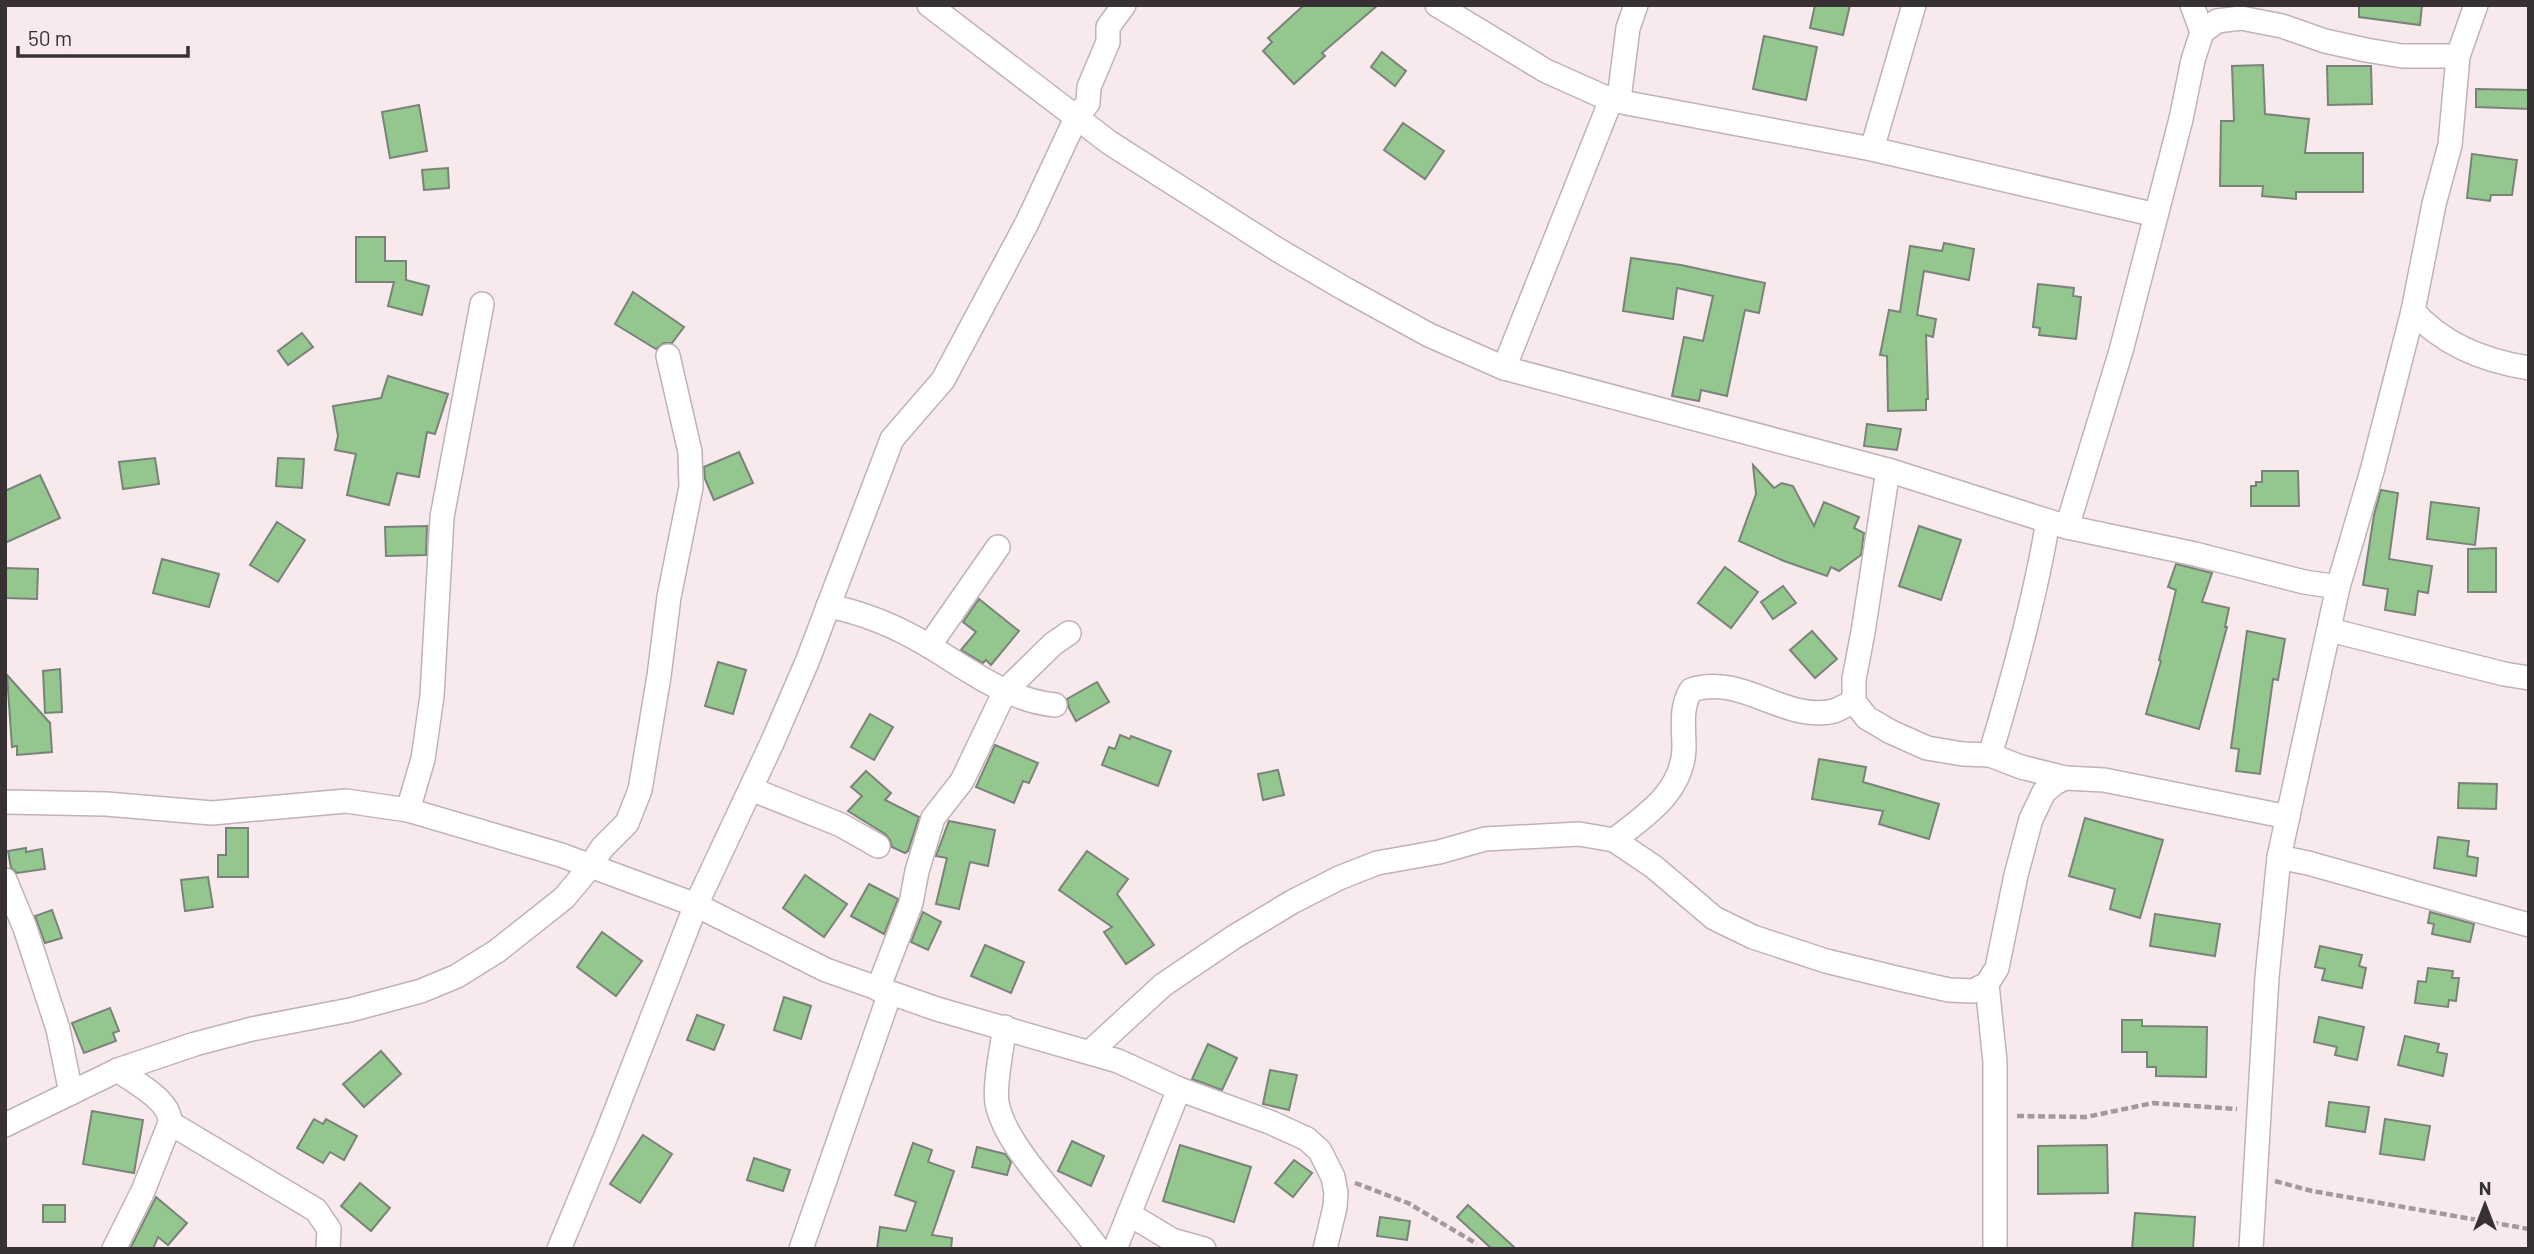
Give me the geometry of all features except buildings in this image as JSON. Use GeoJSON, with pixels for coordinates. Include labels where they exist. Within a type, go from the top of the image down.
{"type":"FeatureCollection","features":[{"type":"Feature","properties":{"kind":"street"},"geometry":{"type":"LineString","coordinates":[[929,5],[1121,150],[1345,289],[1430,335],[1504,368],[1888,470],[2058,524],[2195,554],[2304,582],[2338,587]]}},
{"type":"Feature","properties":{"kind":"street"},"geometry":{"type":"LineString","coordinates":[[559,1249],[696,905],[807,662],[892,439],[943,380],[1027,223],[1076,118],[1088,103],[1089,87],[1108,43],[1108,27],[1124,5]]}},
{"type":"Feature","properties":{"kind":"street"},"geometry":{"type":"LineString","coordinates":[[1437,5],[1546,71],[1611,100],[1872,149],[2156,215]]}},
{"type":"Feature","properties":{"kind":"street"},"geometry":{"type":"LineString","coordinates":[[1504,368],[1611,100],[1620,91],[1628,27],[1636,5]]}},
{"type":"Feature","properties":{"kind":"street"},"geometry":{"type":"LineString","coordinates":[[1872,149],[1914,5]]}},
{"type":"Feature","properties":{"kind":"street"},"geometry":{"type":"LineString","coordinates":[[2192,5],[2202,32]]}},
{"type":"Feature","properties":{"kind":"street"},"geometry":{"type":"LineString","coordinates":[[2251,1249],[2253,1176],[2272,909],[2280,857],[2338,587],[2372,471],[2413,311],[2434,204],[2450,145],[2458,56],[2476,5]]}},
{"type":"Feature","properties":{"kind":"street"},"geometry":{"type":"LineString","coordinates":[[1990,755],[2033,595],[2121,351],[2202,32],[2217,21],[2241,18],[2282,26],[2325,41],[2366,50],[2402,56],[2458,56]]}},
{"type":"Feature","properties":{"kind":"street"},"geometry":{"type":"LineString","coordinates":[[408,810],[423,759],[432,696],[442,517],[482,304]]}},
{"type":"Feature","properties":{"kind":"street"},"geometry":{"type":"LineString","coordinates":[[2413,311],[2429,328],[2454,343],[2479,355],[2529,368]]}},
{"type":"Feature","properties":{"kind":"street"},"geometry":{"type":"LineString","coordinates":[[5,1125],[118,1070],[195,1044],[253,1029],[350,1010],[421,991],[457,976],[497,951],[564,898],[602,848],[627,823],[640,790],[669,597],[691,487],[690,452],[668,356]]}},
{"type":"Feature","properties":{"kind":"street"},"geometry":{"type":"LineString","coordinates":[[1888,470],[1854,679],[1854,702],[1867,718],[1927,748],[1990,755],[2021,767],[2065,778],[2104,780],[2288,817]]}},
{"type":"Feature","properties":{"kind":"street"},"geometry":{"type":"LineString","coordinates":[[929,646],[998,547]]}},
{"type":"Feature","properties":{"kind":"street"},"geometry":{"type":"LineString","coordinates":[[828,606],[870,616],[929,646],[1005,691],[1039,703],[1055,705]]}},
{"type":"Feature","properties":{"kind":"street"},"geometry":{"type":"LineString","coordinates":[[2330,630],[2529,678]]}},
{"type":"Feature","properties":{"kind":"street"},"geometry":{"type":"LineString","coordinates":[[801,1249],[884,991],[933,818],[962,781],[1005,691],[1053,644],[1069,633]]}},
{"type":"Feature","properties":{"kind":"street"},"geometry":{"type":"LineString","coordinates":[[1614,840],[1653,810],[1673,786],[1684,752],[1684,702],[1691,690],[1704,686],[1724,687],[1745,691],[1793,709],[1817,712],[1833,711],[1854,702]]}},
{"type":"Feature","properties":{"kind":"street"},"geometry":{"type":"LineString","coordinates":[[1090,1052],[1163,985],[1292,902],[1339,878],[1377,863],[1439,852],[1485,839],[1579,834],[1614,840],[1654,867],[1714,918],[1753,937],[1826,961],[1949,990],[1973,991],[1987,984],[1997,968],[2016,875],[2031,819],[2044,792],[2065,778]]}},
{"type":"Feature","properties":{"kind":"street"},"geometry":{"type":"LineString","coordinates":[[751,789],[841,825],[878,846]]}},
{"type":"Feature","properties":{"kind":"street"},"geometry":{"type":"LineString","coordinates":[[5,802],[106,804],[212,813],[346,801],[408,810],[561,855],[696,905],[826,970],[937,1009],[1118,1060],[1179,1089],[1272,1123],[1307,1139],[1321,1151],[1332,1174],[1336,1193],[1325,1249]]}},
{"type":"Feature","properties":{"kind":"street"},"geometry":{"type":"LineString","coordinates":[[2280,857],[2322,866],[2529,925]]}},
{"type":"Feature","properties":{"kind":"street"},"geometry":{"type":"LineString","coordinates":[[5,880],[25,928],[58,1029],[71,1093]]}},
{"type":"Feature","properties":{"kind":"street"},"geometry":{"type":"LineString","coordinates":[[1987,984],[1995,1062],[1995,1249]]}},
{"type":"Feature","properties":{"kind":"street"},"geometry":{"type":"LineString","coordinates":[[1005,1027],[996,1099],[1000,1115],[1033,1169],[1080,1223],[1098,1249]]}},
{"type":"Feature","properties":{"kind":"street"},"geometry":{"type":"LineString","coordinates":[[114,1249],[143,1191],[170,1123],[170,1116],[163,1104],[118,1070]]}},
{"type":"Feature","properties":{"kind":"street"},"geometry":{"type":"LineString","coordinates":[[1115,1249],[1179,1089]]}},
{"type":"Feature","properties":{"kind":"street"},"geometry":{"type":"LineString","coordinates":[[170,1123],[316,1210],[329,1229],[328,1249]]}},
{"type":"Feature","properties":{"kind":"street"},"geometry":{"type":"LineString","coordinates":[[1129,1214],[1172,1240],[1204,1249]]}},
{"type":"Feature","properties":{"kind":"path"},"geometry":{"type":"LineString","coordinates":[[1995,1116],[2087,1117],[2152,1103],[2259,1111]]}},
{"type":"Feature","properties":{"kind":"path"},"geometry":{"type":"LineString","coordinates":[[1332,1174],[1408,1203],[1476,1244]]}},
{"type":"Feature","properties":{"kind":"path"},"geometry":{"type":"LineString","coordinates":[[2253,1176],[2312,1191],[2529,1229]]}}]}
